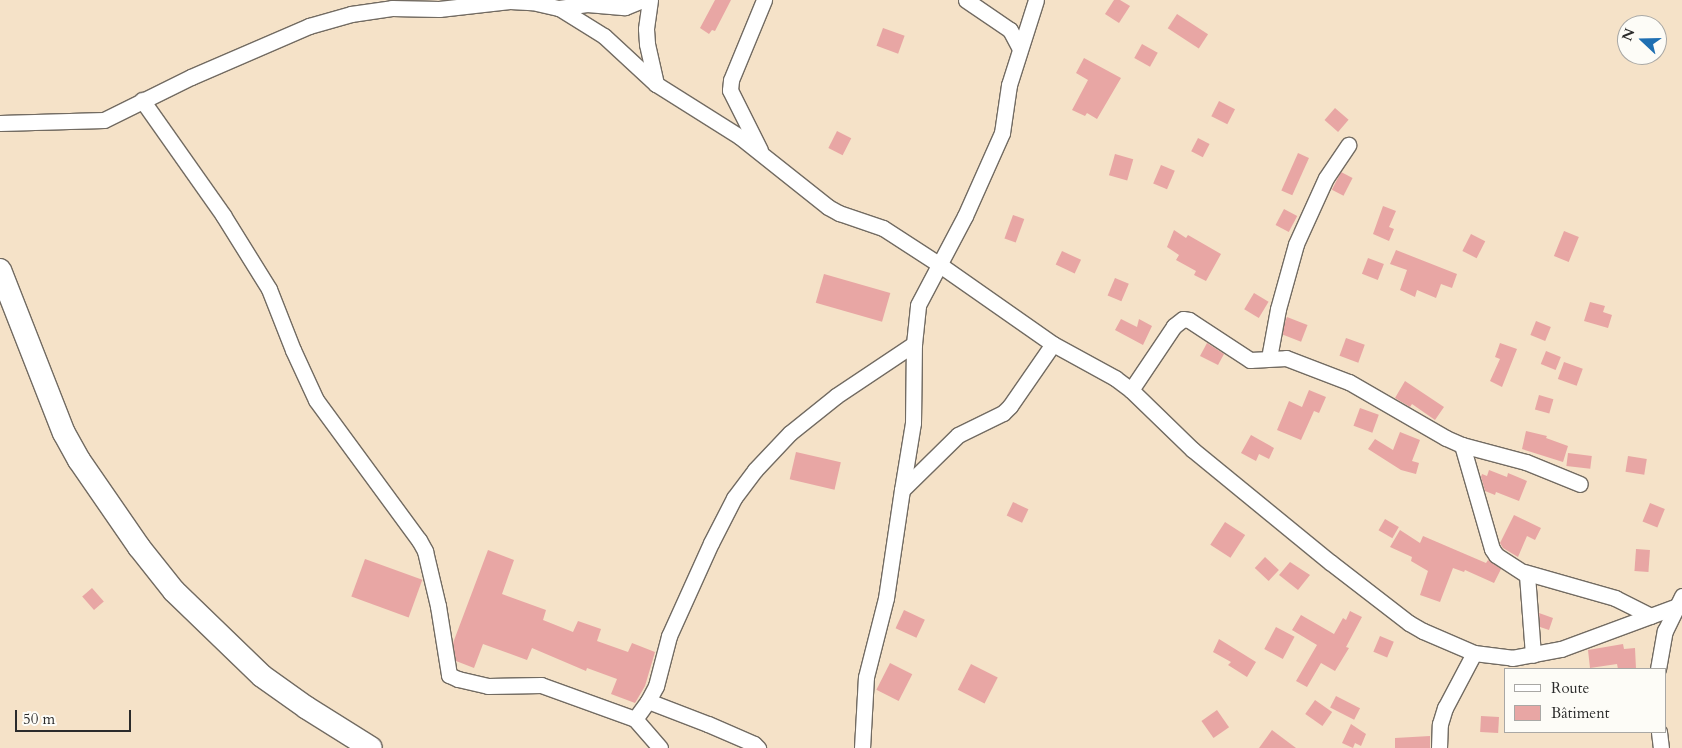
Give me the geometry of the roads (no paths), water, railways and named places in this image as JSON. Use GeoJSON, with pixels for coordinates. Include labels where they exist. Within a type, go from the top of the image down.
{"type":"FeatureCollection","features":[{"type":"Feature","properties":{"kind":"main road"},"geometry":{"type":"LineString","coordinates":[[0,270],[64,433],[79,460],[139,547],[174,591],[262,676],[306,708],[371,748]]}},
{"type":"Feature","properties":{"kind":"street"},"geometry":{"type":"LineString","coordinates":[[559,8],[587,4],[625,7],[642,0]]}},
{"type":"Feature","properties":{"kind":"street"},"geometry":{"type":"LineString","coordinates":[[650,0],[646,29],[647,44],[656,84]]}},
{"type":"Feature","properties":{"kind":"street"},"geometry":{"type":"LineString","coordinates":[[763,155],[730,90],[731,80],[764,0]]}},
{"type":"Feature","properties":{"kind":"street"},"geometry":{"type":"LineString","coordinates":[[966,0],[1010,30],[1020,49]]}},
{"type":"Feature","properties":{"kind":"street"},"geometry":{"type":"LineString","coordinates":[[862,748],[866,677],[886,598],[913,423],[914,344],[918,305],[940,265],[1002,134],[1009,85],[1036,0]]}},
{"type":"Feature","properties":{"kind":"street"},"geometry":{"type":"LineString","coordinates":[[0,123],[104,120],[142,100],[309,26],[351,14],[392,8],[439,9],[510,1],[532,2],[559,8],[604,36],[656,84],[740,138],[828,207],[839,213],[883,228],[940,265],[1053,344],[1100,369],[1131,390],[1194,450],[1338,568],[1410,623],[1474,653],[1505,657],[1533,655],[1562,649],[1651,616],[1679,601]]}},
{"type":"Feature","properties":{"kind":"street"},"geometry":{"type":"LineString","coordinates":[[142,100],[224,215],[269,289],[292,350],[316,400],[419,540],[425,551],[438,606],[449,675],[488,686],[542,685],[635,719],[660,748]]}},
{"type":"Feature","properties":{"kind":"street"},"geometry":{"type":"LineString","coordinates":[[1269,358],[1278,309],[1296,244],[1326,178],[1348,145]]}},
{"type":"Feature","properties":{"kind":"street"},"geometry":{"type":"LineString","coordinates":[[1131,390],[1174,326],[1183,319],[1189,320],[1250,360],[1286,358],[1349,382],[1462,446],[1526,462],[1580,484]]}},
{"type":"Feature","properties":{"kind":"street"},"geometry":{"type":"LineString","coordinates":[[635,719],[656,686],[669,636],[687,594],[734,498],[750,477],[790,433],[836,396],[914,344]]}},
{"type":"Feature","properties":{"kind":"street"},"geometry":{"type":"LineString","coordinates":[[902,490],[958,435],[1003,413],[1010,406],[1053,344]]}},
{"type":"Feature","properties":{"kind":"street"},"geometry":{"type":"LineString","coordinates":[[1462,446],[1492,549],[1496,555],[1524,572],[1615,598],[1651,616]]}},
{"type":"Feature","properties":{"kind":"street"},"geometry":{"type":"LineString","coordinates":[[1524,572],[1527,575],[1533,655]]}},
{"type":"Feature","properties":{"kind":"street"},"geometry":{"type":"LineString","coordinates":[[1658,668],[1665,631],[1679,601]]}},
{"type":"Feature","properties":{"kind":"street"},"geometry":{"type":"LineString","coordinates":[[1439,748],[1440,724],[1445,708],[1474,653]]}},
{"type":"Feature","properties":{"kind":"street"},"geometry":{"type":"LineString","coordinates":[[648,701],[708,724],[754,744],[758,748]]}},
{"type":"Feature","properties":{"kind":"street"},"geometry":{"type":"LineString","coordinates":[[1659,733],[1661,748]]}}]}
